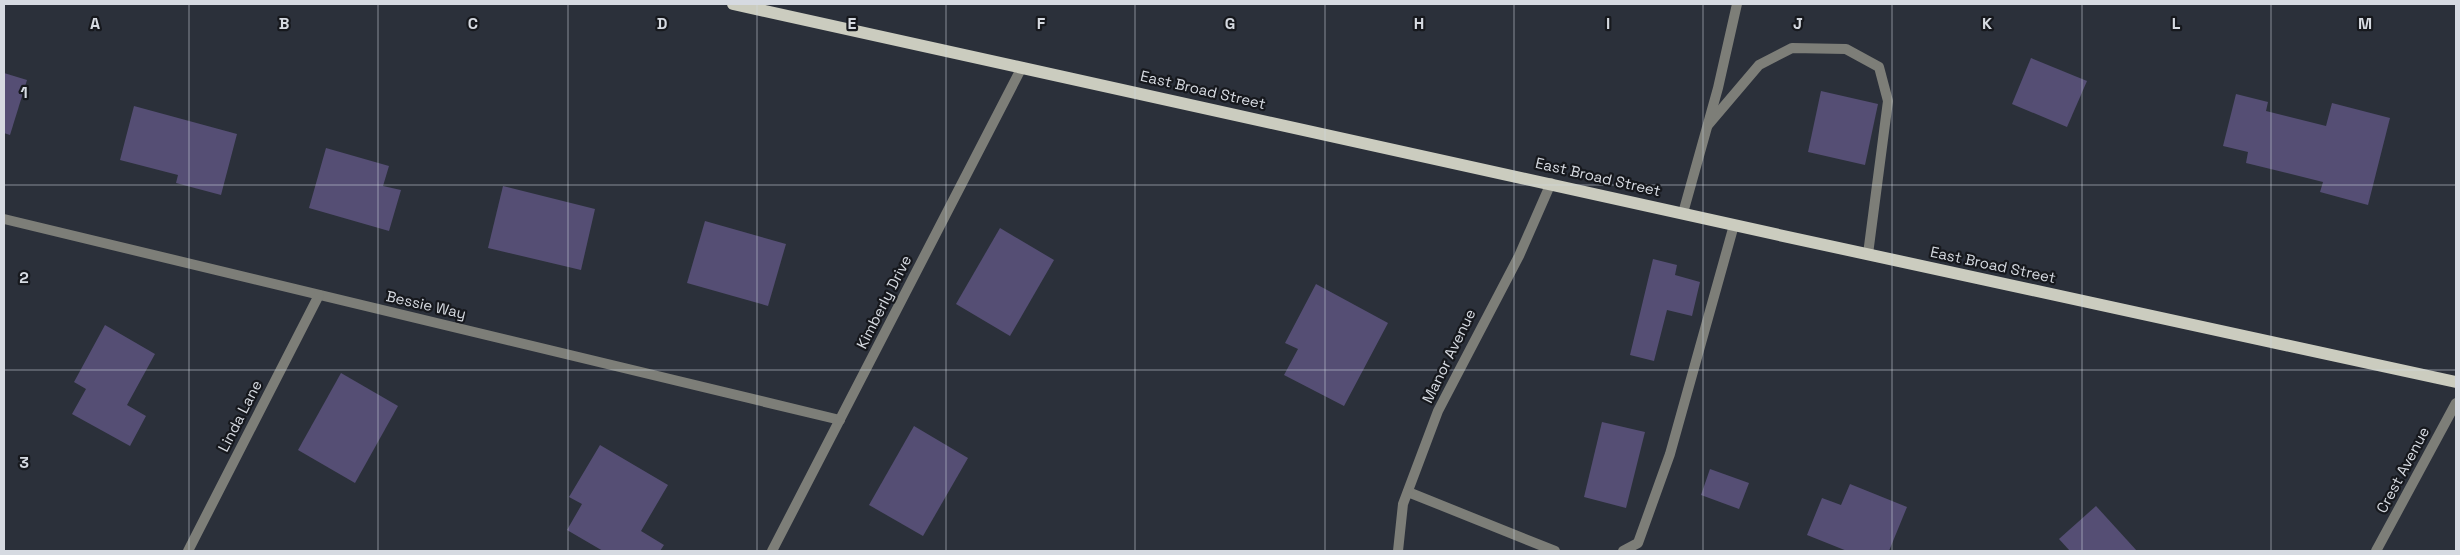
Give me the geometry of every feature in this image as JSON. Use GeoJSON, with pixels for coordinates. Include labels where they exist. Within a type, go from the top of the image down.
{"type":"FeatureCollection","features":[{"type":"Feature","properties":{"kind":"main road","name":"East Broad Street"},"geometry":{"type":"LineString","coordinates":[[733,4],[2456,382]]}},
{"type":"Feature","properties":{"kind":"street"},"geometry":{"type":"LineString","coordinates":[[1684,213],[1737,4]]}},
{"type":"Feature","properties":{"kind":"street"},"geometry":{"type":"LineString","coordinates":[[1708,124],[1759,65],[1792,48],[1846,49],[1879,67],[1888,101],[1868,254]]}},
{"type":"Feature","properties":{"kind":"street","name":"Kimberly Drive"},"geometry":{"type":"LineString","coordinates":[[772,551],[1022,67]]}},
{"type":"Feature","properties":{"kind":"street","name":"Manor Avenue"},"geometry":{"type":"LineString","coordinates":[[1398,551],[1403,504],[1438,411],[1519,256],[1551,183]]}},
{"type":"Feature","properties":{"kind":"street","name":"Bessie Way"},"geometry":{"type":"LineString","coordinates":[[4,219],[840,420]]}},
{"type":"Feature","properties":{"kind":"street"},"geometry":{"type":"LineString","coordinates":[[1623,551],[1638,543],[1670,454],[1734,225]]}},
{"type":"Feature","properties":{"kind":"street","name":"Linda Lane"},"geometry":{"type":"LineString","coordinates":[[188,551],[319,295]]}},
{"type":"Feature","properties":{"kind":"street","name":"Crest Avenue"},"geometry":{"type":"LineString","coordinates":[[2376,551],[2456,403]]}},
{"type":"Feature","properties":{"kind":"street"},"geometry":{"type":"LineString","coordinates":[[1408,492],[1555,551]]}},
{"type":"Feature","properties":{"kind":"building"},"geometry":{"type":"Polygon","coordinates":[[[2031,58],[2087,81],[2067,127],[2012,104],[2031,58]]]}},
{"type":"Feature","properties":{"kind":"building"},"geometry":{"type":"Polygon","coordinates":[[[4,73],[27,80],[10,135],[4,133],[4,73]]]}},
{"type":"Feature","properties":{"kind":"building"},"geometry":{"type":"Polygon","coordinates":[[[1821,91],[1878,104],[1865,165],[1808,152],[1821,91]]]}},
{"type":"Feature","properties":{"kind":"building"},"geometry":{"type":"Polygon","coordinates":[[[2236,94],[2268,102],[2266,111],[2326,126],[2332,103],[2390,118],[2368,205],[2320,192],[2323,182],[2246,163],[2248,152],[2223,146],[2236,94]]]}},
{"type":"Feature","properties":{"kind":"building"},"geometry":{"type":"Polygon","coordinates":[[[134,106],[237,134],[221,195],[176,183],[178,175],[120,160],[134,106]]]}},
{"type":"Feature","properties":{"kind":"building"},"geometry":{"type":"Polygon","coordinates":[[[326,148],[389,166],[383,186],[401,190],[389,231],[309,208],[326,148]]]}},
{"type":"Feature","properties":{"kind":"building"},"geometry":{"type":"Polygon","coordinates":[[[503,186],[595,209],[581,270],[488,248],[503,186]]]}},
{"type":"Feature","properties":{"kind":"building"},"geometry":{"type":"Polygon","coordinates":[[[705,221],[786,244],[768,306],[687,283],[705,221]]]}},
{"type":"Feature","properties":{"kind":"building"},"geometry":{"type":"Polygon","coordinates":[[[1000,228],[1054,260],[1010,336],[956,304],[1000,228]]]}},
{"type":"Feature","properties":{"kind":"building"},"geometry":{"type":"Polygon","coordinates":[[[1653,259],[1677,265],[1675,275],[1700,282],[1692,316],[1667,310],[1654,361],[1630,355],[1653,259]]]}},
{"type":"Feature","properties":{"kind":"building"},"geometry":{"type":"Polygon","coordinates":[[[1316,284],[1388,323],[1344,406],[1284,375],[1298,349],[1285,343],[1316,284]]]}},
{"type":"Feature","properties":{"kind":"building"},"geometry":{"type":"Polygon","coordinates":[[[105,325],[155,354],[127,405],[146,416],[130,446],[72,414],[86,389],[74,382],[105,325]]]}},
{"type":"Feature","properties":{"kind":"building"},"geometry":{"type":"Polygon","coordinates":[[[341,373],[398,406],[355,483],[298,450],[341,373]]]}},
{"type":"Feature","properties":{"kind":"building"},"geometry":{"type":"Polygon","coordinates":[[[1602,422],[1645,432],[1626,508],[1584,497],[1602,422]]]}},
{"type":"Feature","properties":{"kind":"building"},"geometry":{"type":"Polygon","coordinates":[[[914,426],[968,458],[923,536],[869,505],[914,426]]]}},
{"type":"Feature","properties":{"kind":"building"},"geometry":{"type":"Polygon","coordinates":[[[600,445],[668,485],[641,531],[664,545],[660,551],[603,551],[567,530],[582,504],[569,497],[600,445]]]}},
{"type":"Feature","properties":{"kind":"building"},"geometry":{"type":"Polygon","coordinates":[[[1710,469],[1749,483],[1739,509],[1701,495],[1710,469]]]}},
{"type":"Feature","properties":{"kind":"building"},"geometry":{"type":"Polygon","coordinates":[[[1850,484],[1907,507],[1889,551],[1847,551],[1807,535],[1822,498],[1841,505],[1850,484]]]}},
{"type":"Feature","properties":{"kind":"building"},"geometry":{"type":"Polygon","coordinates":[[[2096,506],[2137,551],[2070,551],[2059,539],[2096,506]]]}}]}
